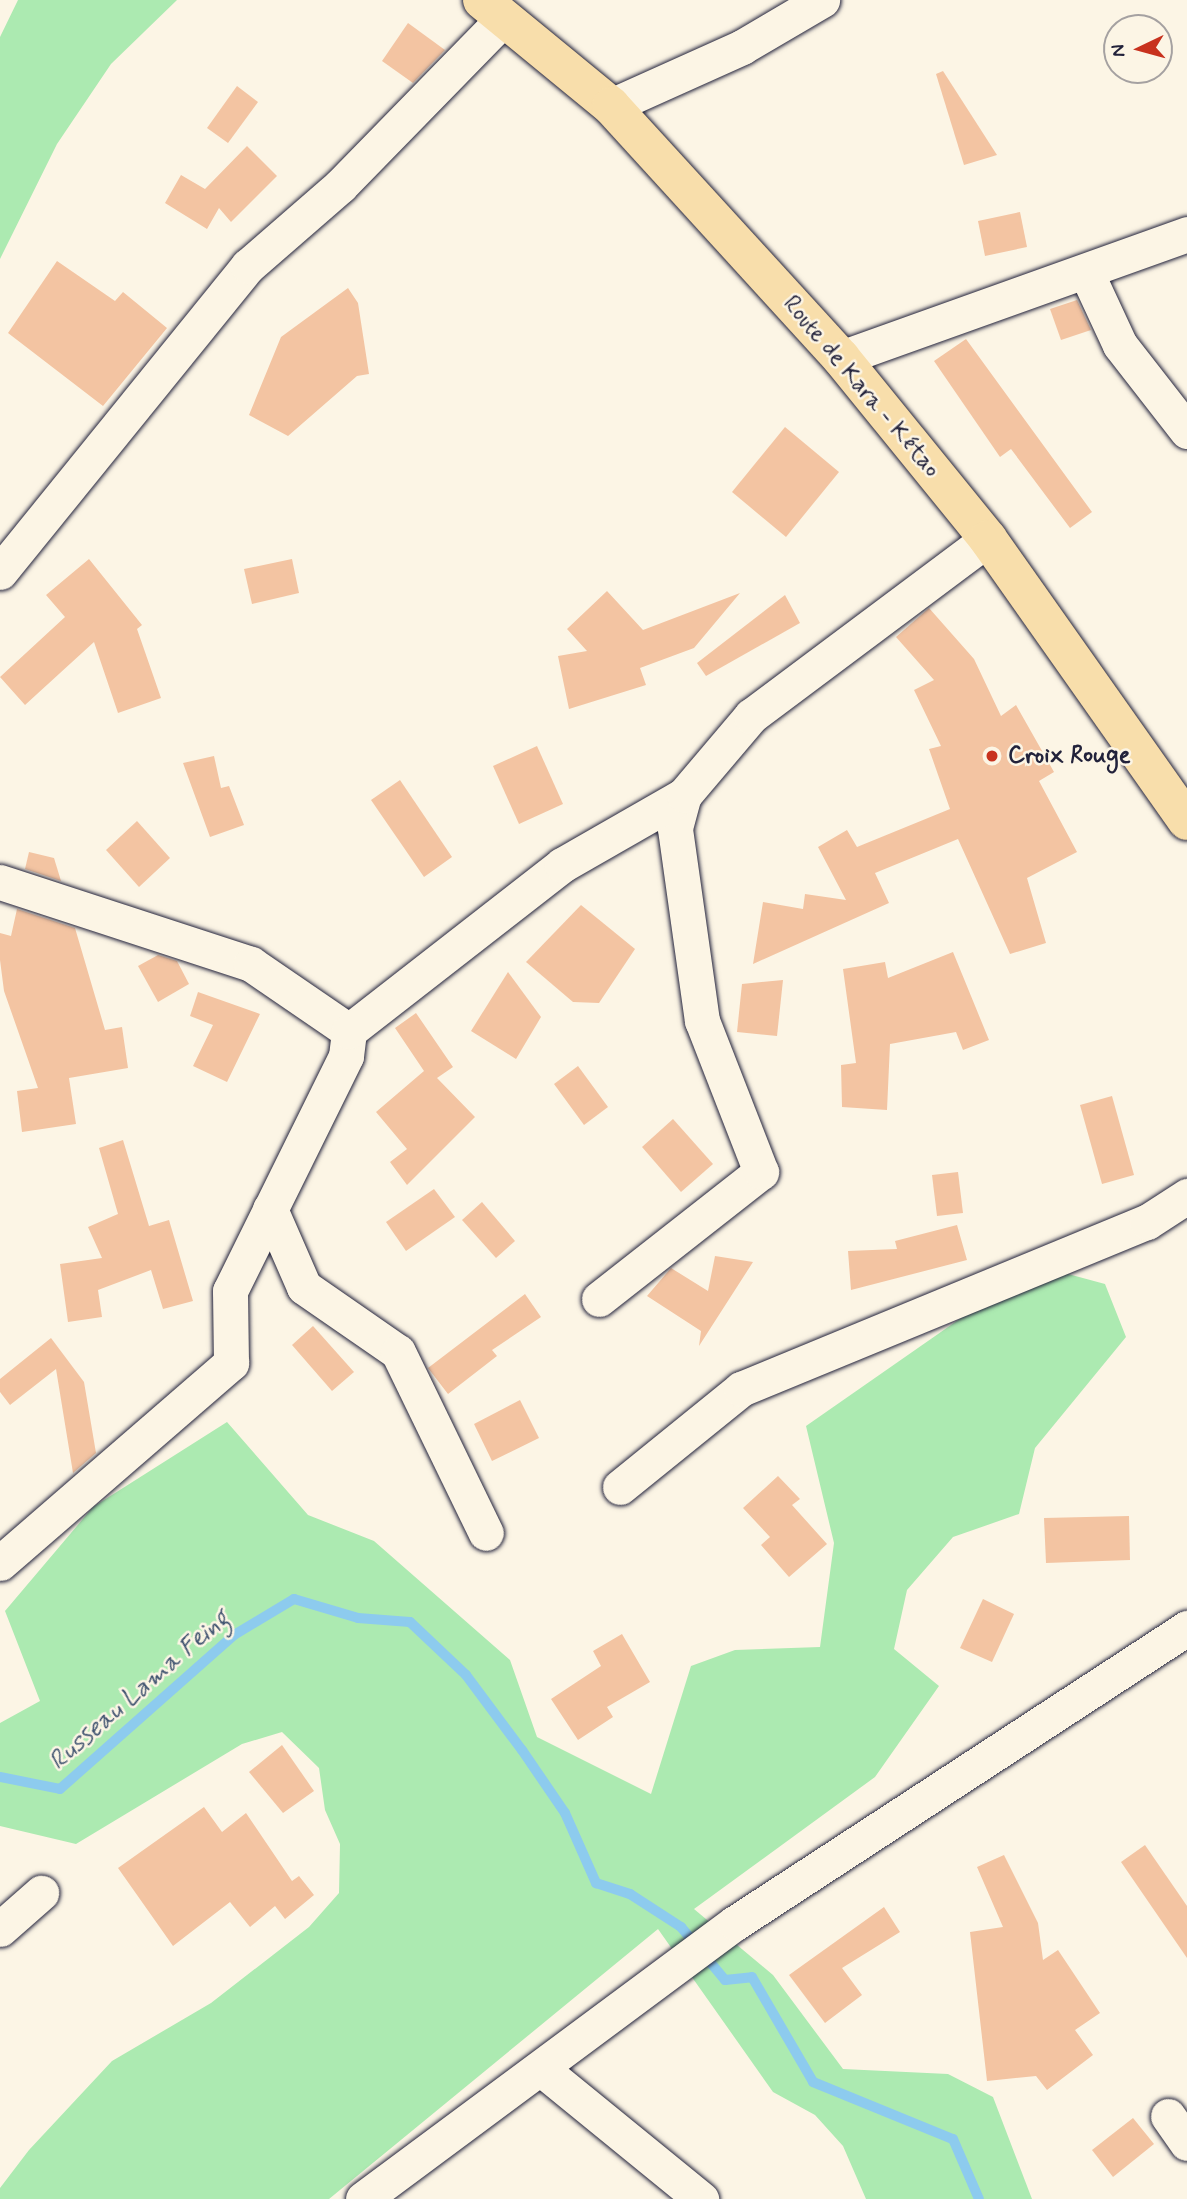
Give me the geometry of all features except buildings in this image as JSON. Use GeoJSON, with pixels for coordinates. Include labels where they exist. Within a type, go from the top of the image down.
{"type":"FeatureCollection","features":[{"type":"Feature","properties":{"kind":"main road","name":"Route de Kara - Kétao"},"geometry":{"type":"LineString","coordinates":[[492,10],[611,106],[841,358],[988,539],[1187,821]]}},
{"type":"Feature","properties":{"kind":"street"},"geometry":{"type":"LineString","coordinates":[[611,106],[742,47],[822,0]]}},
{"type":"Feature","properties":{"kind":"street"},"geometry":{"type":"LineString","coordinates":[[0,572],[248,266],[340,186],[492,10]]}},
{"type":"Feature","properties":{"kind":"street"},"geometry":{"type":"LineString","coordinates":[[841,358],[1087,274],[1187,234]]}},
{"type":"Feature","properties":{"kind":"street"},"geometry":{"type":"LineString","coordinates":[[1087,274],[1120,345],[1187,431]]}},
{"type":"Feature","properties":{"kind":"street"},"geometry":{"type":"LineString","coordinates":[[0,1563],[231,1363],[230,1292],[346,1056],[349,1031],[562,865],[684,795],[751,716],[988,539]]}},
{"type":"Feature","properties":{"kind":"street"},"geometry":{"type":"LineString","coordinates":[[599,1299],[761,1172],[702,1021],[675,828],[684,795]]}},
{"type":"Feature","properties":{"kind":"street"},"geometry":{"type":"LineString","coordinates":[[0,882],[251,964],[349,1031]]}},
{"type":"Feature","properties":{"kind":"street"},"geometry":{"type":"LineString","coordinates":[[620,1487],[741,1388],[1147,1222],[1187,1196]]}},
{"type":"Feature","properties":{"kind":"street"},"geometry":{"type":"LineString","coordinates":[[270,1209],[304,1287],[398,1352],[486,1532]]}},
{"type":"Feature","properties":{"kind":"street"},"geometry":{"type":"LineString","coordinates":[[363,2199],[544,2071],[654,1981],[736,1923],[1187,1628]]}},
{"type":"Feature","properties":{"kind":"street"},"geometry":{"type":"LineString","coordinates":[[0,1929],[41,1893]]}},
{"type":"Feature","properties":{"kind":"street"},"geometry":{"type":"LineString","coordinates":[[544,2071],[701,2199]]}},
{"type":"Feature","properties":{"kind":"green space"},"geometry":{"type":"Polygon","coordinates":[[[18,0],[177,0],[111,64],[57,144],[0,259],[0,37],[18,0]]]}},
{"type":"Feature","properties":{"kind":"green space"},"geometry":{"type":"Polygon","coordinates":[[[1057,1271],[1105,1284],[1126,1337],[1035,1448],[1019,1514],[953,1537],[907,1590],[894,1649],[939,1686],[875,1777],[694,1909],[773,1975],[843,2069],[948,2074],[993,2097],[1032,2199],[866,2199],[843,2146],[815,2115],[773,2092],[658,1929],[329,2199],[0,2199],[0,2188],[29,2150],[112,2061],[211,2003],[309,1927],[339,1893],[340,1844],[325,1810],[319,1768],[282,1732],[242,1744],[76,1844],[0,1826],[0,1723],[40,1701],[5,1611],[93,1507],[227,1422],[308,1515],[374,1541],[510,1660],[537,1737],[651,1794],[691,1666],[735,1650],[820,1647],[834,1543],[806,1426],[994,1295],[1057,1271]]]}},
{"type":"Feature","properties":{"kind":"waterway","name":"Russeau Lama Feing"},"geometry":{"type":"LineString","coordinates":[[0,1777],[60,1789],[234,1635],[294,1599],[358,1618],[410,1622],[466,1675],[522,1750],[565,1813],[596,1883],[630,1894],[681,1927],[725,1980],[752,1977],[813,2082],[953,2139],[979,2199]]}},
{"type":"Feature","properties":{"kind":"place","name":"Croix Rouge"},"geometry":{"type":"Point","coordinates":[992,756]}}]}
